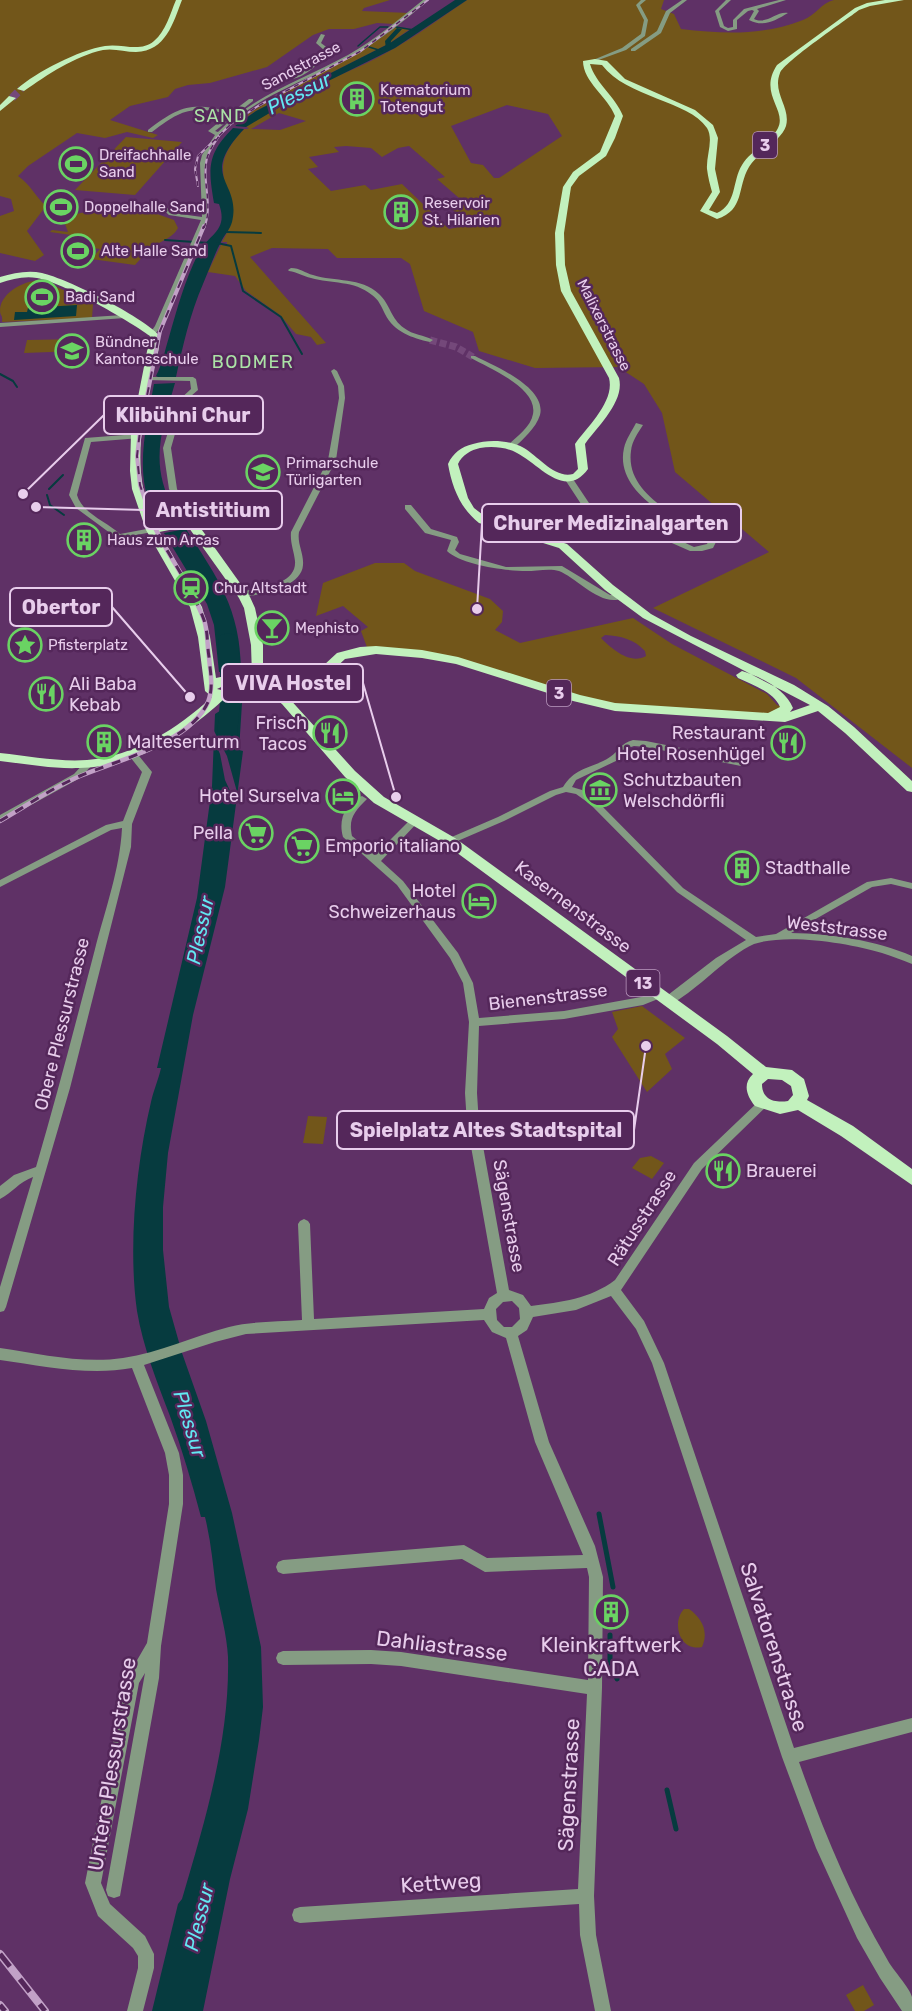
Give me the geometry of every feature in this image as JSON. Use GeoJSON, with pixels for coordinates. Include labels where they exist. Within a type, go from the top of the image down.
{"type":"FeatureCollection","features":[{"type":"Feature","properties":{"kind":"main road"},"geometry":{"type":"LineString","coordinates":[[21,89],[90,52],[114,48],[140,49],[152,46],[171,23],[179,0]]}},
{"type":"Feature","properties":{"kind":"main road","name":"3"},"geometry":{"type":"LineString","coordinates":[[595,61],[604,63],[612,74],[626,83],[692,112],[710,127],[714,138],[711,169],[716,192],[703,210],[708,214],[720,215],[729,210],[738,192],[747,164],[782,128],[783,117],[772,89],[778,69],[855,10],[869,4],[901,0]]}},
{"type":"Feature","properties":{"kind":"main road","name":"Malixerstrasse"},"geometry":{"type":"LineString","coordinates":[[568,478],[579,475],[582,471],[581,442],[612,399],[616,386],[610,370],[565,287],[560,240],[561,208],[571,181],[604,153],[619,116],[586,65],[588,62],[595,61]]}},
{"type":"Feature","properties":{"kind":"main road"},"geometry":{"type":"LineString","coordinates":[[0,109],[12,98]]}},
{"type":"Feature","properties":{"kind":"main road"},"geometry":{"type":"LineString","coordinates":[[0,280],[23,275],[44,277],[153,333],[155,340],[151,379],[137,436],[135,467],[137,489],[199,615],[217,692]]}},
{"type":"Feature","properties":{"kind":"main road"},"geometry":{"type":"LineString","coordinates":[[568,478],[554,475],[526,453],[511,446],[495,444],[465,450],[456,458],[453,468],[470,510],[488,522],[542,537],[564,547],[620,597],[662,625],[700,646],[776,681],[819,706],[848,728],[912,788]]}},
{"type":"Feature","properties":{"kind":"main road"},"geometry":{"type":"LineString","coordinates":[[157,529],[188,525],[243,594],[250,610],[256,636],[256,686]]}},
{"type":"Feature","properties":{"kind":"main road"},"geometry":{"type":"LineString","coordinates":[[700,646],[732,669],[782,698],[787,704],[787,709],[771,716]]}},
{"type":"Feature","properties":{"kind":"main road","name":"3"},"geometry":{"type":"LineString","coordinates":[[278,695],[315,680],[341,656],[360,651],[384,650],[458,661],[606,706],[792,717],[819,706]]}},
{"type":"Feature","properties":{"kind":"main road"},"geometry":{"type":"LineString","coordinates":[[0,757],[88,764],[132,753],[185,727],[217,692],[242,678],[278,695]]}},
{"type":"Feature","properties":{"kind":"main road"},"geometry":{"type":"LineString","coordinates":[[217,692],[242,696],[256,686]]}},
{"type":"Feature","properties":{"kind":"main road","name":"13"},"geometry":{"type":"LineString","coordinates":[[278,695],[365,789],[387,806],[414,821]]}},
{"type":"Feature","properties":{"kind":"main road","name":"Kasernenstrasse"},"geometry":{"type":"LineString","coordinates":[[414,821],[450,841],[664,998],[763,1074]]}},
{"type":"Feature","properties":{"kind":"main road"},"geometry":{"type":"LineString","coordinates":[[778,1072],[795,1079],[801,1090],[798,1102],[782,1109],[763,1104],[754,1094],[753,1088],[757,1078],[763,1074],[778,1072]]}},
{"type":"Feature","properties":{"kind":"main road"},"geometry":{"type":"LineString","coordinates":[[798,1102],[847,1131],[912,1178]]}},
{"type":"Feature","properties":{"kind":"street","name":"Sandstrasse"},"geometry":{"type":"LineString","coordinates":[[153,333],[158,327],[205,219],[207,205],[202,165],[209,147],[218,134],[253,106],[364,47],[426,0]]}},
{"type":"Feature","properties":{"kind":"street"},"geometry":{"type":"LineString","coordinates":[[595,61],[634,43],[644,33],[646,17],[638,5],[645,0]]}},
{"type":"Feature","properties":{"kind":"street"},"geometry":{"type":"LineString","coordinates":[[617,52],[629,53],[654,39],[660,32],[668,12],[685,0]]}},
{"type":"Feature","properties":{"kind":"street"},"geometry":{"type":"LineString","coordinates":[[729,0],[717,10],[718,18],[724,29],[734,29],[733,24],[745,11],[784,0]]}},
{"type":"Feature","properties":{"kind":"street"},"geometry":{"type":"LineString","coordinates":[[753,8],[757,11],[751,19],[760,23],[769,22],[786,13]]}},
{"type":"Feature","properties":{"kind":"street"},"geometry":{"type":"LineString","coordinates":[[218,134],[211,131],[225,121],[231,113],[316,63],[327,52],[319,44],[323,35]]}},
{"type":"Feature","properties":{"kind":"street"},"geometry":{"type":"LineString","coordinates":[[150,131],[186,107],[231,113]]}},
{"type":"Feature","properties":{"kind":"street"},"geometry":{"type":"LineString","coordinates":[[159,203],[171,214],[205,219]]}},
{"type":"Feature","properties":{"kind":"street"},"geometry":{"type":"LineString","coordinates":[[291,270],[314,277],[340,280],[369,291],[381,300],[398,329],[430,340]]}},
{"type":"Feature","properties":{"kind":"street"},"geometry":{"type":"LineString","coordinates":[[0,325],[123,316]]}},
{"type":"Feature","properties":{"kind":"street"},"geometry":{"type":"LineString","coordinates":[[473,357],[523,385],[535,398],[537,408],[535,417],[511,446]]}},
{"type":"Feature","properties":{"kind":"street"},"geometry":{"type":"LineString","coordinates":[[243,594],[285,583],[298,572],[299,562],[294,544],[295,532],[332,460],[335,449],[342,392],[334,371]]}},
{"type":"Feature","properties":{"kind":"street"},"geometry":{"type":"LineString","coordinates":[[151,379],[193,379],[195,390],[181,402],[167,447],[173,489],[188,525]]}},
{"type":"Feature","properties":{"kind":"street"},"geometry":{"type":"LineString","coordinates":[[568,478],[586,505],[601,516],[659,534],[693,549],[710,546],[712,542],[708,537],[657,506],[632,476],[626,453],[639,425]]}},
{"type":"Feature","properties":{"kind":"street"},"geometry":{"type":"LineString","coordinates":[[137,436],[88,440],[73,495],[74,502],[79,508],[104,523],[117,536],[157,529]]}},
{"type":"Feature","properties":{"kind":"street"},"geometry":{"type":"LineString","coordinates":[[408,507],[428,531],[454,539],[451,551],[457,556],[507,569],[559,568],[609,598],[620,597]]}},
{"type":"Feature","properties":{"kind":"street"},"geometry":{"type":"LineString","coordinates":[[450,841],[566,789],[573,778],[615,758],[624,747],[633,743],[741,763]]}},
{"type":"Feature","properties":{"kind":"street","name":"Obere Plessurstrasse"},"geometry":{"type":"LineString","coordinates":[[0,1307],[65,1088],[126,847],[127,824],[147,772],[132,753]]}},
{"type":"Feature","properties":{"kind":"street"},"geometry":{"type":"LineString","coordinates":[[0,819],[77,776],[88,764]]}},
{"type":"Feature","properties":{"kind":"street"},"geometry":{"type":"LineString","coordinates":[[566,789],[579,792],[593,802],[681,890],[754,940]]}},
{"type":"Feature","properties":{"kind":"street","name":"Sägenstrasse"},"geometry":{"type":"LineString","coordinates":[[362,799],[348,813],[347,833],[361,850],[376,860],[400,883],[454,956],[470,992],[474,1022],[471,1093],[473,1124],[504,1297]]}},
{"type":"Feature","properties":{"kind":"street"},"geometry":{"type":"LineString","coordinates":[[376,860],[388,845],[414,821]]}},
{"type":"Feature","properties":{"kind":"street"},"geometry":{"type":"LineString","coordinates":[[0,884],[109,827],[127,824]]}},
{"type":"Feature","properties":{"kind":"street"},"geometry":{"type":"LineString","coordinates":[[777,937],[870,884],[885,881],[912,886]]}},
{"type":"Feature","properties":{"kind":"street","name":"Weststrasse"},"geometry":{"type":"LineString","coordinates":[[664,998],[754,940],[777,937],[871,945],[891,950],[912,960]]}},
{"type":"Feature","properties":{"kind":"street","name":"Bienenstrasse"},"geometry":{"type":"LineString","coordinates":[[474,1022],[564,1015],[664,998]]}},
{"type":"Feature","properties":{"kind":"street","name":"Rätusstrasse"},"geometry":{"type":"LineString","coordinates":[[528,1312],[579,1304],[602,1296],[613,1289],[630,1270],[670,1205],[698,1166],[763,1104]]}},
{"type":"Feature","properties":{"kind":"street"},"geometry":{"type":"LineString","coordinates":[[0,1194],[11,1182],[28,1173],[41,1171]]}},
{"type":"Feature","properties":{"kind":"street"},"geometry":{"type":"LineString","coordinates":[[304,1224],[308,1325]]}},
{"type":"Feature","properties":{"kind":"street","name":"Salvatorenstrasse"},"geometry":{"type":"LineString","coordinates":[[613,1289],[639,1325],[658,1364],[789,1757],[834,1879],[862,1932],[912,2011]]}},
{"type":"Feature","properties":{"kind":"street"},"geometry":{"type":"LineString","coordinates":[[504,1297],[520,1300],[528,1312],[524,1325],[511,1332],[495,1327],[488,1314],[492,1303],[504,1297]]}},
{"type":"Feature","properties":{"kind":"street"},"geometry":{"type":"LineString","coordinates":[[0,1354],[121,1365],[239,1330],[488,1314]]}},
{"type":"Feature","properties":{"kind":"street","name":"Sägenstrasse"},"geometry":{"type":"LineString","coordinates":[[511,1332],[542,1442],[592,1561],[596,1577],[595,1688],[586,1896],[588,1935],[603,2011]]}},
{"type":"Feature","properties":{"kind":"street","name":"Untere Plessurstrasse"},"geometry":{"type":"LineString","coordinates":[[114,1890],[153,1678],[154,1646],[176,1504],[176,1475],[172,1453],[140,1360]]}},
{"type":"Feature","properties":{"kind":"street"},"geometry":{"type":"LineString","coordinates":[[283,1567],[464,1552],[485,1565],[592,1561]]}},
{"type":"Feature","properties":{"kind":"street","name":"Untere Plessurstrasse"},"geometry":{"type":"LineString","coordinates":[[135,2011],[146,1967],[146,1954],[139,1942],[104,1910],[93,1883],[132,1681],[154,1646]]}},
{"type":"Feature","properties":{"kind":"street","name":"Dahliastrasse"},"geometry":{"type":"LineString","coordinates":[[283,1658],[401,1659],[595,1688]]}},
{"type":"Feature","properties":{"kind":"street"},"geometry":{"type":"LineString","coordinates":[[789,1757],[912,1725]]}},
{"type":"Feature","properties":{"kind":"street","name":"Kettweg"},"geometry":{"type":"LineString","coordinates":[[300,1915],[586,1896]]}},
{"type":"Feature","properties":{"kind":"shaded area"},"geometry":{"type":"Polygon","coordinates":[[[0,0],[390,0],[364,8],[362,11],[409,13],[394,24],[377,23],[354,29],[329,29],[313,35],[267,67],[210,83],[175,89],[168,97],[130,106],[110,120],[158,135],[153,138],[127,132],[105,138],[77,133],[28,166],[18,176],[46,206],[27,231],[44,255],[35,261],[0,253],[0,216],[14,211],[11,199],[0,196],[0,0]]]}},
{"type":"Feature","properties":{"kind":"shaded area"},"geometry":{"type":"Polygon","coordinates":[[[467,0],[664,0],[661,9],[674,14],[681,29],[743,32],[772,29],[803,20],[834,0],[912,0],[912,768],[796,678],[653,608],[769,552],[675,472],[662,413],[644,384],[618,367],[535,368],[479,351],[473,332],[424,311],[410,264],[401,258],[337,258],[328,249],[272,248],[250,257],[326,343],[317,345],[311,337],[296,334],[280,315],[246,291],[235,276],[208,272],[221,245],[227,245],[227,242],[222,242],[230,225],[231,210],[223,174],[224,161],[230,147],[244,129],[249,128],[246,127],[289,99],[395,48],[467,0]],[[507,105],[451,126],[471,163],[483,165],[494,178],[499,178],[562,136],[548,114],[507,105]],[[279,113],[251,129],[280,130],[306,121],[279,113]],[[409,146],[398,148],[382,157],[371,148],[334,147],[339,152],[309,157],[318,167],[308,169],[331,191],[365,185],[371,190],[402,184],[449,229],[474,224],[463,214],[458,215],[451,208],[466,204],[437,179],[445,177],[409,146]]]}},
{"type":"Feature","properties":{"kind":"shaded area"},"geometry":{"type":"Polygon","coordinates":[[[396,27],[410,29],[390,43],[233,125],[272,99],[355,54],[396,27]]]}},
{"type":"Feature","properties":{"kind":"shaded area"},"geometry":{"type":"Polygon","coordinates":[[[126,137],[182,142],[135,195],[75,190],[126,137]]]}},
{"type":"Feature","properties":{"kind":"shaded area"},"geometry":{"type":"Polygon","coordinates":[[[111,206],[158,212],[157,214],[174,220],[178,228],[171,236],[142,253],[126,251],[144,255],[135,265],[91,259],[100,249],[63,244],[71,235],[50,232],[52,230],[68,232],[65,224],[70,218],[111,206]]]}},
{"type":"Feature","properties":{"kind":"shaded area","name":"Badi Sand"},"geometry":{"type":"Polygon","coordinates":[[[42,280],[93,304],[92,318],[2,322],[0,309],[5,297],[22,284],[42,280]]]}},
{"type":"Feature","properties":{"kind":"shaded area"},"geometry":{"type":"Polygon","coordinates":[[[81,339],[78,351],[24,353],[27,340],[81,339]]]}},
{"type":"Feature","properties":{"kind":"shaded area"},"geometry":{"type":"Polygon","coordinates":[[[375,563],[404,563],[415,571],[490,599],[503,611],[502,622],[495,630],[520,643],[633,618],[672,644],[767,694],[777,705],[787,708],[770,716],[624,708],[471,665],[368,650],[361,631],[368,627],[343,606],[316,616],[323,583],[375,563]],[[611,635],[601,638],[610,647],[634,659],[646,656],[645,651],[636,644],[611,635]]]}},
{"type":"Feature","properties":{"kind":"shaded area"},"geometry":{"type":"Polygon","coordinates":[[[642,1006],[685,1038],[665,1054],[672,1069],[647,1092],[612,1037],[618,1029],[612,1012],[642,1006]]]}},
{"type":"Feature","properties":{"kind":"shaded area"},"geometry":{"type":"Polygon","coordinates":[[[308,1116],[327,1117],[323,1144],[303,1143],[308,1116]]]}},
{"type":"Feature","properties":{"kind":"shaded area"},"geometry":{"type":"Polygon","coordinates":[[[651,1156],[664,1163],[652,1179],[632,1168],[640,1158],[651,1156]]]}},
{"type":"Feature","properties":{"kind":"shaded area"},"geometry":{"type":"Polygon","coordinates":[[[684,1609],[689,1609],[701,1621],[705,1636],[702,1647],[688,1645],[680,1635],[678,1622],[684,1609]]]}},
{"type":"Feature","properties":{"kind":"shaded area"},"geometry":{"type":"Polygon","coordinates":[[[863,1985],[874,2005],[864,2011],[855,2011],[846,1995],[863,1985]]]}},
{"type":"Feature","properties":{"kind":"water"},"geometry":{"type":"Polygon","coordinates":[[[455,0],[467,0],[395,48],[300,95],[246,127],[235,126],[256,111],[390,43],[455,0]]]}},
{"type":"Feature","properties":{"kind":"water"},"geometry":{"type":"Polygon","coordinates":[[[233,128],[244,129],[230,146],[222,169],[231,197],[232,222],[216,251],[198,295],[176,377],[158,377],[156,376],[189,274],[202,247],[216,232],[221,221],[219,204],[214,203],[211,180],[212,162],[218,146],[233,128]]]}},
{"type":"Feature","properties":{"kind":"water"},"geometry":{"type":"Polygon","coordinates":[[[77,305],[76,316],[14,320],[15,312],[27,312],[28,308],[77,305]]]}},
{"type":"Feature","properties":{"kind":"water"},"geometry":{"type":"Polygon","coordinates":[[[175,383],[161,436],[160,469],[170,502],[181,520],[162,525],[152,510],[146,493],[143,456],[154,384],[175,383]]]}},
{"type":"Feature","properties":{"kind":"water"},"geometry":{"type":"Polygon","coordinates":[[[186,529],[217,579],[232,611],[240,648],[241,670],[219,672],[214,625],[207,604],[164,533],[186,529]]]}},
{"type":"Feature","properties":{"kind":"water"},"geometry":{"type":"Polygon","coordinates":[[[242,703],[239,750],[243,751],[225,887],[193,1015],[168,1153],[163,1207],[163,1250],[169,1307],[182,1353],[206,1421],[232,1513],[261,1647],[263,1707],[248,1809],[230,1879],[203,2011],[152,2011],[178,1904],[182,1899],[191,1870],[214,1780],[225,1718],[228,1657],[205,1517],[201,1517],[183,1453],[151,1364],[137,1311],[133,1260],[135,1206],[141,1152],[152,1097],[161,1068],[157,1068],[197,898],[212,786],[215,714],[226,707],[242,703]]]}},
{"type":"Feature","properties":{"kind":"pier"},"geometry":{"type":"Polygon","coordinates":[[[213,729],[227,756],[239,799],[237,806],[225,780],[220,754],[212,736],[213,729]]]}},
{"type":"Feature","properties":{"kind":"waterway"},"geometry":{"type":"LineString","coordinates":[[358,46],[380,27],[388,27]]}},
{"type":"Feature","properties":{"kind":"waterway"},"geometry":{"type":"LineString","coordinates":[[396,27],[414,30]]}},
{"type":"Feature","properties":{"kind":"waterway"},"geometry":{"type":"LineString","coordinates":[[388,48],[388,41],[399,29]]}},
{"type":"Feature","properties":{"kind":"waterway"},"geometry":{"type":"LineString","coordinates":[[369,47],[382,51]]}},
{"type":"Feature","properties":{"kind":"waterway"},"geometry":{"type":"LineString","coordinates":[[226,232],[261,233]]}},
{"type":"Feature","properties":{"kind":"waterway"},"geometry":{"type":"LineString","coordinates":[[165,240],[209,243]]}},
{"type":"Feature","properties":{"kind":"waterway"},"geometry":{"type":"LineString","coordinates":[[217,243],[231,246],[243,291],[281,317],[302,354]]}},
{"type":"Feature","properties":{"kind":"waterway"},"geometry":{"type":"LineString","coordinates":[[0,374],[13,381],[17,387]]}},
{"type":"Feature","properties":{"kind":"waterway"},"geometry":{"type":"LineString","coordinates":[[49,489],[63,475]]}},
{"type":"Feature","properties":{"kind":"waterway"},"geometry":{"type":"LineString","coordinates":[[47,495],[50,505],[64,515]]}},
{"type":"Feature","properties":{"kind":"waterway","name":"Plessur"},"geometry":{"type":"LineString","coordinates":[[227,736],[231,689],[228,639]]}},
{"type":"Feature","properties":{"kind":"waterway"},"geometry":{"type":"LineString","coordinates":[[599,1514],[613,1587]]}},
{"type":"Feature","properties":{"kind":"waterway"},"geometry":{"type":"LineString","coordinates":[[610,1635],[610,1660],[617,1679]]}},
{"type":"Feature","properties":{"kind":"waterway"},"geometry":{"type":"LineString","coordinates":[[667,1790],[676,1829]]}},
{"type":"Feature","properties":{"kind":"tunnel"},"geometry":{"type":"LineString","coordinates":[[12,98],[21,89]]}},
{"type":"Feature","properties":{"kind":"tunnel"},"geometry":{"type":"LineString","coordinates":[[430,340],[456,347],[473,357]]}},
{"type":"Feature","properties":{"kind":"railway"},"geometry":{"type":"LineString","coordinates":[[220,135],[231,124],[258,106],[361,51],[428,0]]}},
{"type":"Feature","properties":{"kind":"railway"},"geometry":{"type":"LineString","coordinates":[[198,186],[195,169],[198,156],[220,135]]}},
{"type":"Feature","properties":{"kind":"railway"},"geometry":{"type":"LineString","coordinates":[[204,228],[208,210],[205,175],[207,158],[220,135]]}},
{"type":"Feature","properties":{"kind":"railway"},"geometry":{"type":"LineString","coordinates":[[152,520],[140,485],[137,456],[140,431],[160,331],[204,226]]}},
{"type":"Feature","properties":{"kind":"railway"},"geometry":{"type":"LineString","coordinates":[[0,821],[70,781],[170,739],[186,729],[199,716],[208,702],[211,679],[204,620],[151,519]]}},
{"type":"Feature","properties":{"kind":"railway"},"geometry":{"type":"LineString","coordinates":[[0,1954],[45,2011]]}},
{"type":"Feature","properties":{"kind":"railway"},"geometry":{"type":"LineString","coordinates":[[0,2005],[5,2011]]}},
{"type":"Feature","properties":{"kind":"place","name":"Krematorium Totengut"},"geometry":{"type":"Point","coordinates":[357,99]}},
{"type":"Feature","properties":{"kind":"place","name":"Dreifachhalle Sand"},"geometry":{"type":"Point","coordinates":[76,164]}},
{"type":"Feature","properties":{"kind":"place","name":"Doppelhalle Sand"},"geometry":{"type":"Point","coordinates":[61,207]}},
{"type":"Feature","properties":{"kind":"place","name":"Reservoir St. Hilarien"},"geometry":{"type":"Point","coordinates":[401,212]}},
{"type":"Feature","properties":{"kind":"place","name":"Alte Halle Sand"},"geometry":{"type":"Point","coordinates":[78,251]}},
{"type":"Feature","properties":{"kind":"place","name":"Badi Sand"},"geometry":{"type":"Point","coordinates":[42,297]}},
{"type":"Feature","properties":{"kind":"place","name":"Bündner Kantonsschule"},"geometry":{"type":"Point","coordinates":[72,351]}},
{"type":"Feature","properties":{"kind":"place","name":"Primarschule Türligarten"},"geometry":{"type":"Point","coordinates":[263,472]}},
{"type":"Feature","properties":{"kind":"place","name":"Klibühni Chur"},"geometry":{"type":"Point","coordinates":[23,494]}},
{"type":"Feature","properties":{"kind":"place","name":"Antistitium"},"geometry":{"type":"Point","coordinates":[36,507]}},
{"type":"Feature","properties":{"kind":"place","name":"Haus zum Arcas"},"geometry":{"type":"Point","coordinates":[84,540]}},
{"type":"Feature","properties":{"kind":"place","name":"Chur Altstadt"},"geometry":{"type":"Point","coordinates":[191,588]}},
{"type":"Feature","properties":{"kind":"place","name":"Churer Medizinalgarten"},"geometry":{"type":"Point","coordinates":[477,609]}},
{"type":"Feature","properties":{"kind":"place","name":"Mephisto"},"geometry":{"type":"Point","coordinates":[272,628]}},
{"type":"Feature","properties":{"kind":"place","name":"Pfisterplatz"},"geometry":{"type":"Point","coordinates":[25,645]}},
{"type":"Feature","properties":{"kind":"place","name":"Ali Baba Kebab"},"geometry":{"type":"Point","coordinates":[46,694]}},
{"type":"Feature","properties":{"kind":"place","name":"Obertor"},"geometry":{"type":"Point","coordinates":[190,697]}},
{"type":"Feature","properties":{"kind":"place","name":"Frisch Tacos"},"geometry":{"type":"Point","coordinates":[330,733]}},
{"type":"Feature","properties":{"kind":"place","name":"Malteserturm"},"geometry":{"type":"Point","coordinates":[104,742]}},
{"type":"Feature","properties":{"kind":"place","name":"Restaurant Hotel Rosenhügel"},"geometry":{"type":"Point","coordinates":[788,743]}},
{"type":"Feature","properties":{"kind":"place","name":"Schutzbauten Welschdörfli"},"geometry":{"type":"Point","coordinates":[600,790]}},
{"type":"Feature","properties":{"kind":"place","name":"Hotel Surselva"},"geometry":{"type":"Point","coordinates":[343,796]}},
{"type":"Feature","properties":{"kind":"place","name":"VIVA Hostel"},"geometry":{"type":"Point","coordinates":[396,797]}},
{"type":"Feature","properties":{"kind":"place","name":"Pella"},"geometry":{"type":"Point","coordinates":[256,833]}},
{"type":"Feature","properties":{"kind":"place","name":"Emporio italiano"},"geometry":{"type":"Point","coordinates":[302,846]}},
{"type":"Feature","properties":{"kind":"place","name":"Stadthalle"},"geometry":{"type":"Point","coordinates":[742,868]}},
{"type":"Feature","properties":{"kind":"place","name":"Hotel Schweizerhaus"},"geometry":{"type":"Point","coordinates":[479,901]}},
{"type":"Feature","properties":{"kind":"place","name":"Spielplatz Altes Stadtspital"},"geometry":{"type":"Point","coordinates":[646,1046]}},
{"type":"Feature","properties":{"kind":"place","name":"Brauerei"},"geometry":{"type":"Point","coordinates":[723,1171]}},
{"type":"Feature","properties":{"kind":"place","name":"Kleinkraftwerk CADA"},"geometry":{"type":"Point","coordinates":[611,1612]}},
{"type":"Feature","properties":{"kind":"district","name":"SAND"},"geometry":{"type":"Point","coordinates":[221,116]}},
{"type":"Feature","properties":{"kind":"district","name":"BODMER"},"geometry":{"type":"Point","coordinates":[253,362]}}]}
